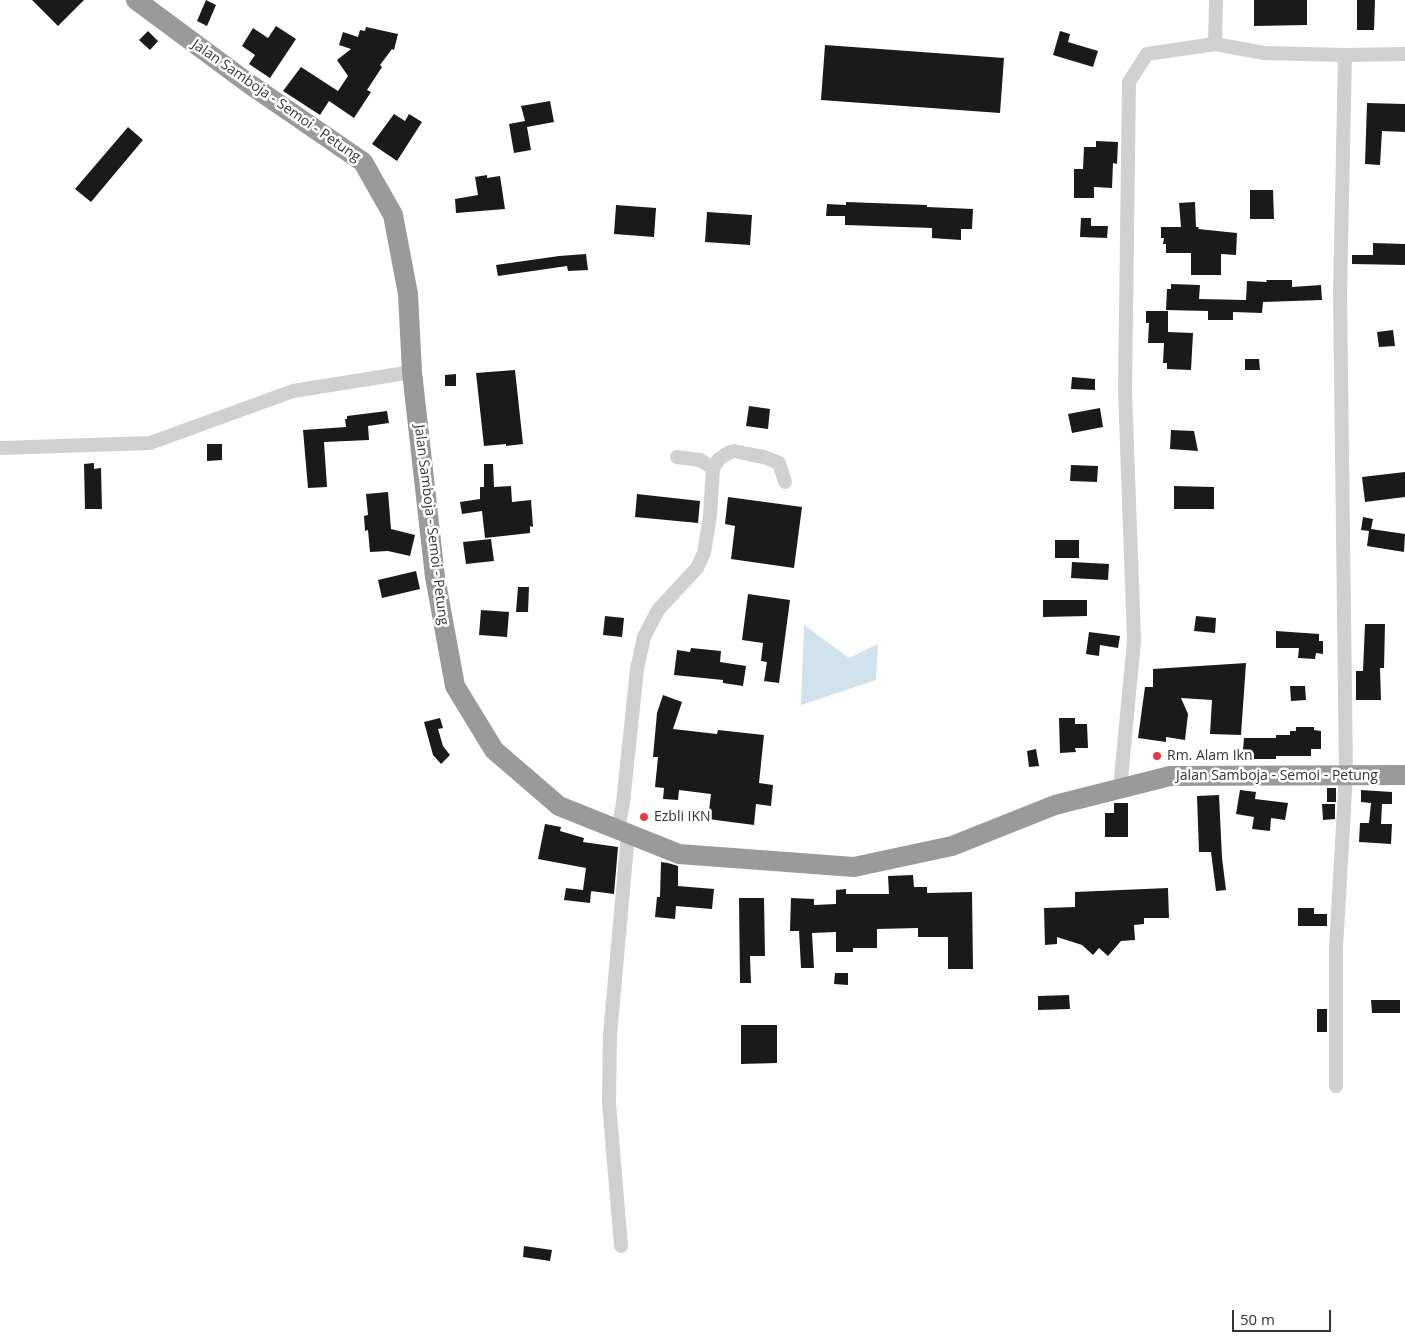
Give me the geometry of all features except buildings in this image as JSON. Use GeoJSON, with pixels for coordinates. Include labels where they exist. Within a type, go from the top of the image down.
{"type":"FeatureCollection","features":[{"type":"Feature","properties":{"kind":"highway","name":"Jalan Samboja - Semoi - Petung"},"geometry":{"type":"LineString","coordinates":[[136,0],[248,83],[363,162],[393,215],[408,294],[412,372],[435,577],[456,686],[494,750],[559,806],[679,854],[854,867],[952,846],[1055,805],[1170,776],[1405,775]]}},
{"type":"Feature","properties":{"kind":"street"},"geometry":{"type":"LineString","coordinates":[[1215,44],[1216,0]]}},
{"type":"Feature","properties":{"kind":"street"},"geometry":{"type":"LineString","coordinates":[[1120,789],[1134,641],[1125,390],[1129,82],[1147,54],[1215,44],[1264,53],[1405,54]]}},
{"type":"Feature","properties":{"kind":"street"},"geometry":{"type":"LineString","coordinates":[[1336,1086],[1336,948],[1346,774],[1340,294],[1345,55]]}},
{"type":"Feature","properties":{"kind":"street"},"geometry":{"type":"LineString","coordinates":[[0,448],[150,443],[293,391],[412,372]]}},
{"type":"Feature","properties":{"kind":"street"},"geometry":{"type":"LineString","coordinates":[[621,1246],[609,1104],[610,1035],[623,832],[623,803],[637,669],[644,637],[658,610],[697,568],[704,553],[710,516],[713,468],[719,459],[728,452],[734,451],[764,457],[779,463],[786,482]]}},
{"type":"Feature","properties":{"kind":"street"},"geometry":{"type":"LineString","coordinates":[[677,457],[700,460],[713,468]]}},
{"type":"Feature","properties":{"kind":"water"},"geometry":{"type":"Polygon","coordinates":[[[804,625],[849,658],[878,644],[876,680],[801,705],[804,625]]]}},
{"type":"Feature","properties":{"kind":"place","name":"Rm. Alam Ikn"},"geometry":{"type":"Point","coordinates":[1157,756]}},
{"type":"Feature","properties":{"kind":"place","name":"Ezbli IKN"},"geometry":{"type":"Point","coordinates":[644,817]}}]}
